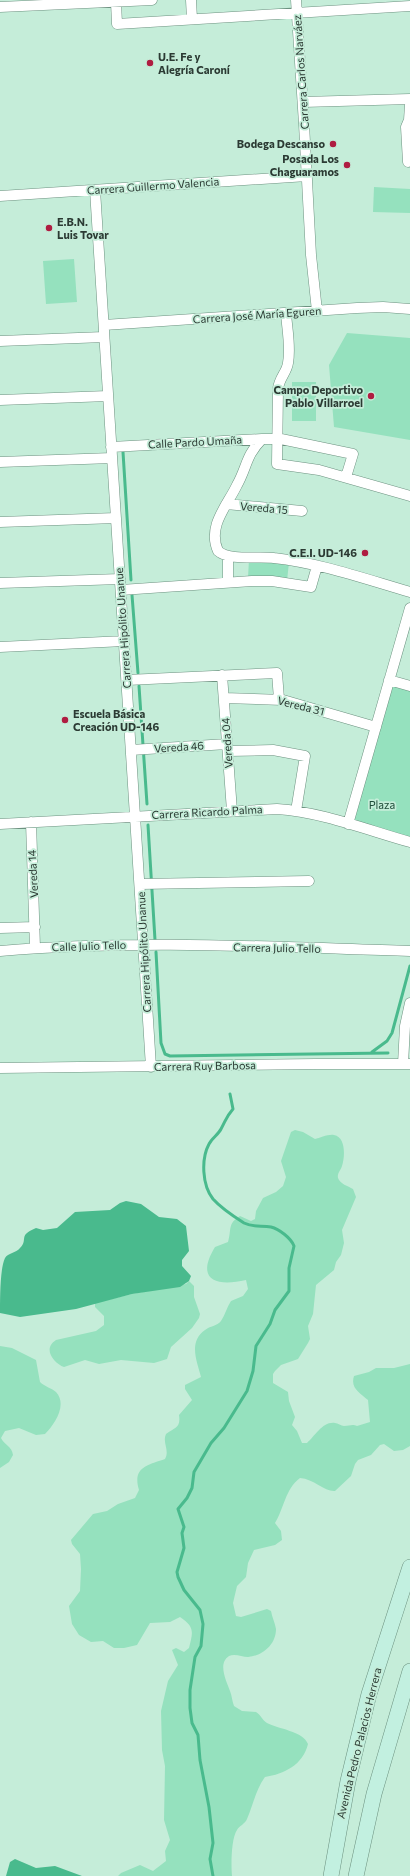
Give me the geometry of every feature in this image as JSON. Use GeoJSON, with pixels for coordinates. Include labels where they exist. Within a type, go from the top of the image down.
{"type":"FeatureCollection","features":[{"type":"Feature","properties":{"kind":"main road","name":"Avenida Pedro Palacios Herrera"},"geometry":{"type":"LineString","coordinates":[[331,1876],[348,1781],[369,1694],[410,1567]]}},
{"type":"Feature","properties":{"kind":"main road"},"geometry":{"type":"LineString","coordinates":[[356,1876],[376,1787],[410,1671]]}},
{"type":"Feature","properties":{"kind":"street"},"geometry":{"type":"LineString","coordinates":[[0,7],[24,3],[152,0]]}},
{"type":"Feature","properties":{"kind":"street"},"geometry":{"type":"LineString","coordinates":[[191,0],[192,19]]}},
{"type":"Feature","properties":{"kind":"street","name":"Carrera Carlos Narváez"},"geometry":{"type":"LineString","coordinates":[[296,0],[311,255],[317,311]]}},
{"type":"Feature","properties":{"kind":"street"},"geometry":{"type":"LineString","coordinates":[[116,2],[117,24],[297,13],[409,4]]}},
{"type":"Feature","properties":{"kind":"street"},"geometry":{"type":"LineString","coordinates":[[303,102],[410,99]]}},
{"type":"Feature","properties":{"kind":"street"},"geometry":{"type":"LineString","coordinates":[[408,162],[406,127],[410,120],[410,105]]}},
{"type":"Feature","properties":{"kind":"street","name":"Carrera Guillermo Valencia"},"geometry":{"type":"LineString","coordinates":[[0,196],[307,176]]}},
{"type":"Feature","properties":{"kind":"street","name":"Carrera Hipólito Unanue"},"geometry":{"type":"LineString","coordinates":[[95,190],[127,680],[139,750],[136,816],[148,884],[143,944],[150,1067]]}},
{"type":"Feature","properties":{"kind":"street","name":"Carrera José María Eguren"},"geometry":{"type":"LineString","coordinates":[[104,325],[382,307],[410,309]]}},
{"type":"Feature","properties":{"kind":"street"},"geometry":{"type":"LineString","coordinates":[[286,313],[289,352],[288,364],[279,382],[278,389],[279,439],[277,464],[307,468],[346,477],[410,496]]}},
{"type":"Feature","properties":{"kind":"street"},"geometry":{"type":"LineString","coordinates":[[0,341],[104,337]]}},
{"type":"Feature","properties":{"kind":"street"},"geometry":{"type":"LineString","coordinates":[[0,400],[108,396]]}},
{"type":"Feature","properties":{"kind":"street"},"geometry":{"type":"LineString","coordinates":[[262,439],[250,453],[238,483],[217,524],[214,535],[218,551],[228,556],[272,558],[317,566],[410,592]]}},
{"type":"Feature","properties":{"kind":"street","name":"Calle Pardo Umaña"},"geometry":{"type":"LineString","coordinates":[[112,447],[279,439],[353,454],[346,477]]}},
{"type":"Feature","properties":{"kind":"street"},"geometry":{"type":"LineString","coordinates":[[0,462],[112,458]]}},
{"type":"Feature","properties":{"kind":"street","name":"Vereda 15"},"geometry":{"type":"LineString","coordinates":[[226,504],[302,511]]}},
{"type":"Feature","properties":{"kind":"street"},"geometry":{"type":"LineString","coordinates":[[0,522],[116,518]]}},
{"type":"Feature","properties":{"kind":"street"},"geometry":{"type":"LineString","coordinates":[[228,556],[228,582]]}},
{"type":"Feature","properties":{"kind":"street"},"geometry":{"type":"LineString","coordinates":[[0,583],[120,585],[272,581],[311,587],[317,566]]}},
{"type":"Feature","properties":{"kind":"street"},"geometry":{"type":"LineString","coordinates":[[348,824],[410,608]]}},
{"type":"Feature","properties":{"kind":"street"},"geometry":{"type":"LineString","coordinates":[[0,647],[124,641]]}},
{"type":"Feature","properties":{"kind":"street"},"geometry":{"type":"LineString","coordinates":[[127,680],[276,673],[279,699]]}},
{"type":"Feature","properties":{"kind":"street","name":"Vereda 04"},"geometry":{"type":"LineString","coordinates":[[222,675],[232,811]]}},
{"type":"Feature","properties":{"kind":"street"},"geometry":{"type":"LineString","coordinates":[[389,680],[410,686]]}},
{"type":"Feature","properties":{"kind":"street","name":"Vereda 31"},"geometry":{"type":"LineString","coordinates":[[224,698],[279,699],[376,727]]}},
{"type":"Feature","properties":{"kind":"street","name":"Vereda 46"},"geometry":{"type":"LineString","coordinates":[[139,750],[228,748],[273,750],[305,756],[296,811]]}},
{"type":"Feature","properties":{"kind":"street","name":"Carrera Ricardo Palma"},"geometry":{"type":"LineString","coordinates":[[0,824],[277,809],[296,811],[410,842]]}},
{"type":"Feature","properties":{"kind":"street","name":"Vereda 14"},"geometry":{"type":"LineString","coordinates":[[31,822],[34,927]]}},
{"type":"Feature","properties":{"kind":"street"},"geometry":{"type":"LineString","coordinates":[[148,884],[310,882]]}},
{"type":"Feature","properties":{"kind":"street"},"geometry":{"type":"LineString","coordinates":[[0,928],[34,927]]}},
{"type":"Feature","properties":{"kind":"street","name":"Calle Julio Tello"},"geometry":{"type":"LineString","coordinates":[[34,927],[35,948]]}},
{"type":"Feature","properties":{"kind":"street","name":"Calle Julio Tello"},"geometry":{"type":"LineString","coordinates":[[0,952],[35,948],[143,944]]}},
{"type":"Feature","properties":{"kind":"street","name":"Carrera Julio Tello"},"geometry":{"type":"LineString","coordinates":[[143,944],[410,951]]}},
{"type":"Feature","properties":{"kind":"street"},"geometry":{"type":"LineString","coordinates":[[406,1064],[406,1016],[410,1003]]}},
{"type":"Feature","properties":{"kind":"street","name":"Carrera Ruy Barbosa"},"geometry":{"type":"LineString","coordinates":[[0,1068],[406,1064]]}},
{"type":"Feature","properties":{"kind":"green space"},"geometry":{"type":"Polygon","coordinates":[[[374,187],[410,189],[410,213],[373,212],[374,187]]]}},
{"type":"Feature","properties":{"kind":"green space"},"geometry":{"type":"Polygon","coordinates":[[[74,259],[77,302],[46,304],[43,261],[74,259]]]}},
{"type":"Feature","properties":{"kind":"green space","name":"Campo Deportivo Pablo Villarroel"},"geometry":{"type":"Polygon","coordinates":[[[347,333],[410,338],[410,440],[334,427],[329,365],[347,333]]]}},
{"type":"Feature","properties":{"kind":"green space"},"geometry":{"type":"Polygon","coordinates":[[[292,382],[316,382],[316,421],[292,421],[292,382]]]}},
{"type":"Feature","properties":{"kind":"green space"},"geometry":{"type":"Polygon","coordinates":[[[249,559],[289,562],[287,581],[248,578],[249,559]]]}},
{"type":"Feature","properties":{"kind":"green space","name":"Plaza"},"geometry":{"type":"Polygon","coordinates":[[[389,680],[410,686],[410,842],[348,824],[389,680]]]}},
{"type":"Feature","properties":{"kind":"green space"},"geometry":{"type":"Polygon","coordinates":[[[295,1130],[303,1132],[315,1139],[334,1135],[341,1139],[344,1148],[344,1158],[338,1178],[342,1183],[353,1189],[356,1197],[342,1230],[344,1243],[341,1255],[336,1262],[334,1270],[316,1285],[313,1314],[308,1326],[310,1339],[298,1359],[281,1365],[275,1371],[273,1374],[273,1383],[288,1392],[289,1401],[295,1417],[292,1425],[297,1431],[302,1443],[307,1443],[327,1424],[337,1423],[343,1426],[357,1426],[370,1422],[368,1400],[353,1384],[354,1376],[369,1372],[376,1368],[394,1368],[410,1364],[410,1446],[403,1450],[394,1451],[384,1444],[380,1445],[371,1455],[358,1460],[351,1476],[335,1491],[327,1490],[310,1481],[300,1478],[288,1493],[275,1523],[281,1531],[282,1540],[275,1545],[254,1550],[248,1563],[246,1577],[237,1586],[233,1603],[236,1616],[241,1617],[267,1609],[271,1611],[276,1629],[274,1640],[263,1652],[248,1657],[231,1655],[225,1659],[223,1668],[234,1706],[242,1711],[256,1712],[267,1723],[296,1733],[308,1744],[302,1758],[297,1763],[286,1771],[265,1777],[262,1782],[247,1819],[235,1834],[232,1853],[232,1876],[118,1876],[121,1873],[140,1865],[153,1871],[166,1861],[165,1851],[170,1840],[164,1820],[165,1766],[162,1750],[161,1711],[168,1681],[178,1665],[172,1650],[176,1648],[184,1652],[189,1648],[192,1630],[180,1617],[170,1622],[150,1623],[137,1645],[124,1648],[114,1648],[103,1641],[91,1642],[79,1635],[72,1624],[69,1606],[80,1591],[80,1554],[72,1544],[71,1540],[93,1514],[107,1511],[118,1504],[135,1498],[139,1490],[137,1482],[138,1476],[143,1468],[147,1465],[165,1459],[167,1453],[165,1440],[166,1434],[178,1425],[179,1415],[192,1400],[185,1389],[185,1385],[201,1377],[195,1352],[197,1340],[205,1330],[219,1323],[231,1301],[243,1296],[248,1289],[246,1280],[226,1282],[218,1281],[212,1278],[208,1274],[207,1267],[209,1258],[215,1247],[228,1242],[232,1224],[236,1219],[240,1216],[251,1221],[255,1219],[256,1211],[263,1198],[276,1192],[283,1186],[286,1177],[281,1161],[291,1132],[295,1130]]]}},
{"type":"Feature","properties":{"kind":"green space"},"geometry":{"type":"Polygon","coordinates":[[[189,1281],[194,1286],[194,1297],[200,1314],[199,1318],[192,1328],[171,1347],[167,1359],[154,1363],[121,1360],[99,1364],[85,1360],[64,1367],[53,1359],[50,1347],[56,1340],[96,1331],[104,1325],[104,1316],[95,1307],[95,1303],[132,1294],[186,1284],[189,1281]]]}},
{"type":"Feature","properties":{"kind":"green space"},"geometry":{"type":"Polygon","coordinates":[[[0,1346],[12,1348],[36,1360],[40,1382],[56,1392],[61,1403],[56,1420],[45,1434],[36,1435],[19,1428],[5,1431],[1,1438],[10,1448],[13,1455],[9,1462],[0,1468],[0,1346]]]}},
{"type":"Feature","properties":{"kind":"shaded area"},"geometry":{"type":"Polygon","coordinates":[[[126,1201],[141,1204],[159,1217],[177,1219],[186,1226],[189,1251],[182,1260],[182,1266],[191,1276],[189,1281],[180,1287],[132,1294],[76,1309],[20,1317],[0,1313],[3,1263],[6,1256],[18,1250],[22,1245],[27,1233],[36,1228],[43,1230],[57,1228],[75,1212],[110,1210],[126,1201]]]}},
{"type":"Feature","properties":{"kind":"shaded area"},"geometry":{"type":"Polygon","coordinates":[[[15,1859],[36,1868],[55,1866],[82,1876],[6,1876],[10,1862],[15,1859]]]}},
{"type":"Feature","properties":{"kind":"waterway"},"geometry":{"type":"LineString","coordinates":[[123,452],[131,580]]}},
{"type":"Feature","properties":{"kind":"waterway"},"geometry":{"type":"LineString","coordinates":[[132,595],[138,673]]}},
{"type":"Feature","properties":{"kind":"waterway"},"geometry":{"type":"LineString","coordinates":[[139,686],[147,804]]}},
{"type":"Feature","properties":{"kind":"waterway"},"geometry":{"type":"LineString","coordinates":[[148,825],[155,940]]}},
{"type":"Feature","properties":{"kind":"waterway"},"geometry":{"type":"LineString","coordinates":[[156,952],[161,1043],[165,1054],[170,1056],[388,1053]]}},
{"type":"Feature","properties":{"kind":"waterway"},"geometry":{"type":"LineString","coordinates":[[372,1052],[387,1041],[392,1033],[410,966]]}},
{"type":"Feature","properties":{"kind":"waterway"},"geometry":{"type":"LineString","coordinates":[[213,1876],[210,1859],[213,1843],[209,1807],[200,1760],[198,1735],[192,1723],[190,1708],[190,1690],[195,1657],[201,1646],[203,1624],[200,1610],[184,1590],[178,1577],[177,1572],[184,1548],[182,1533],[184,1527],[178,1509],[187,1498],[192,1488],[194,1472],[211,1443],[224,1428],[247,1391],[253,1371],[256,1346],[270,1324],[275,1310],[289,1291],[289,1268],[294,1246],[288,1237],[274,1228],[244,1223],[231,1215],[220,1206],[209,1193],[204,1172],[206,1150],[220,1131],[227,1116],[233,1109],[230,1094]]}},
{"type":"Feature","properties":{"kind":"place","name":"U.E. Fe y Alegría Caroní"},"geometry":{"type":"Point","coordinates":[150,63]}},
{"type":"Feature","properties":{"kind":"place","name":"Bodega Descanso"},"geometry":{"type":"Point","coordinates":[333,144]}},
{"type":"Feature","properties":{"kind":"place","name":"Posada Los Chaguaramos"},"geometry":{"type":"Point","coordinates":[347,165]}},
{"type":"Feature","properties":{"kind":"place","name":"E.B.N. Luis Tovar"},"geometry":{"type":"Point","coordinates":[49,228]}},
{"type":"Feature","properties":{"kind":"place","name":"Campo Deportivo Pablo Villarroel"},"geometry":{"type":"Point","coordinates":[371,396]}},
{"type":"Feature","properties":{"kind":"place","name":"C.E.I. UD-146"},"geometry":{"type":"Point","coordinates":[365,553]}},
{"type":"Feature","properties":{"kind":"place","name":"Escuela Básica Creación UD-146"},"geometry":{"type":"Point","coordinates":[65,720]}}]}
